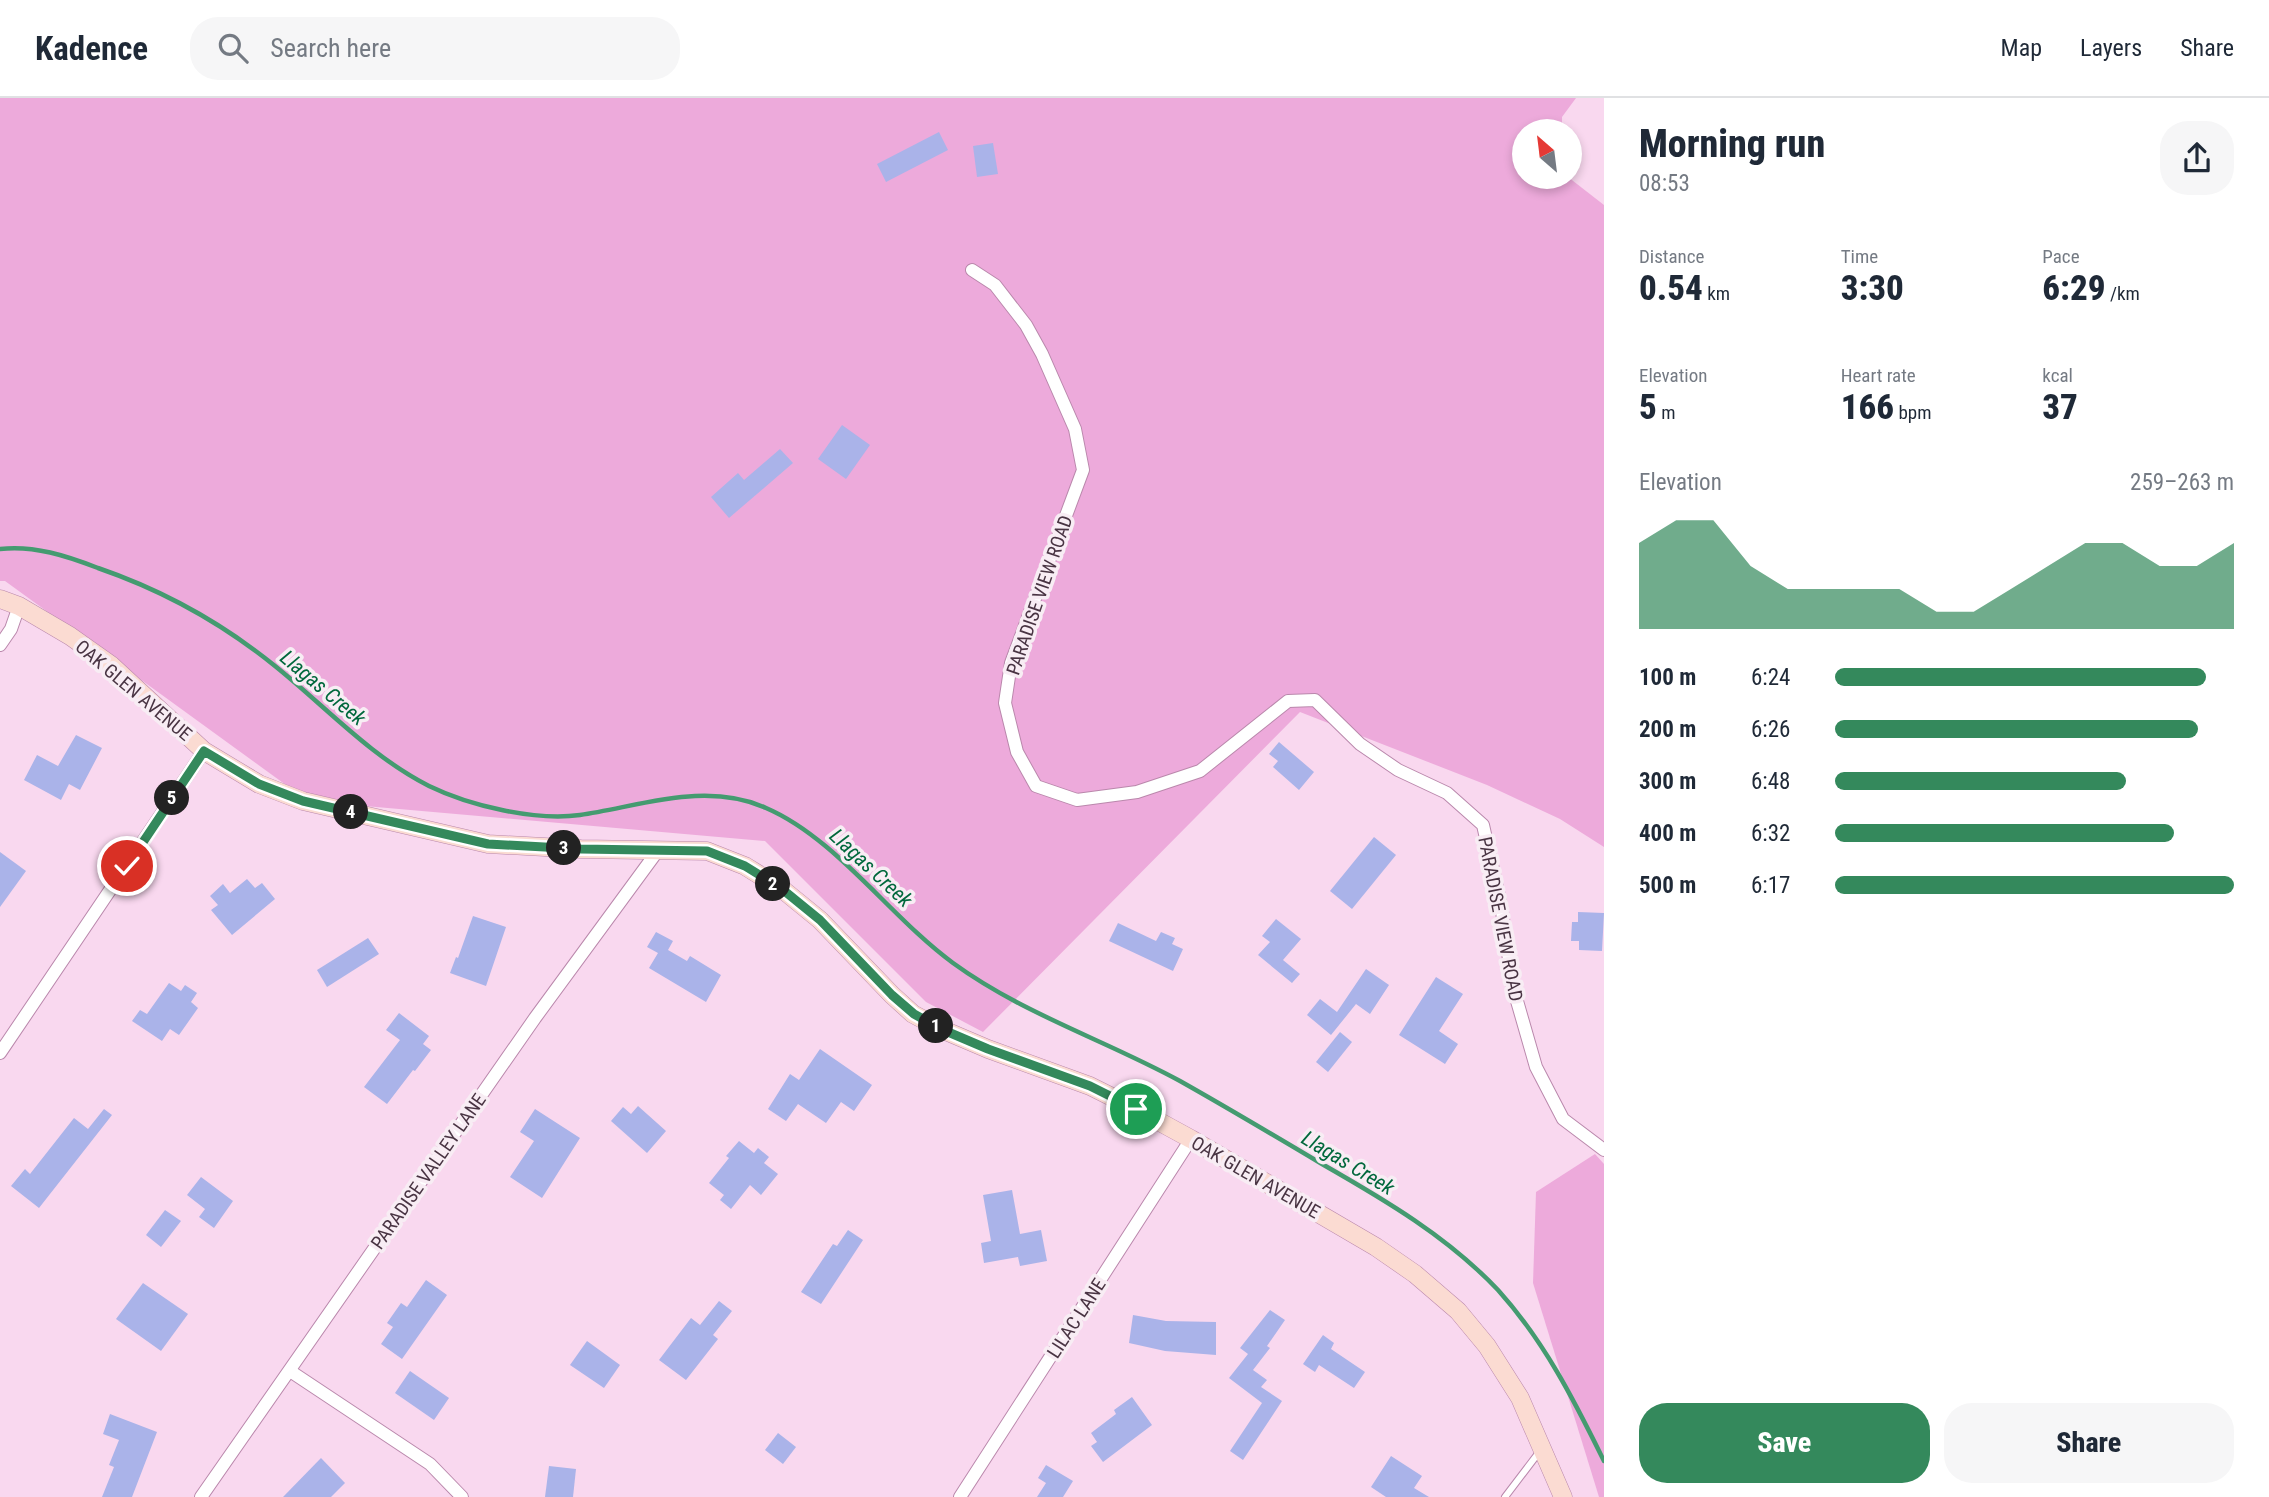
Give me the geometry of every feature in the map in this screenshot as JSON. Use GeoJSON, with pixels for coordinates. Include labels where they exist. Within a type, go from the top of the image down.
{"type":"FeatureCollection","features":[{"type":"Feature","properties":{"kind":"street","name":"PARADISE VIEW ROAD"},"geometry":{"type":"LineString","coordinates":[[972,270],[995,285],[1026,325],[1042,354],[1075,429],[1083,470],[1011,663],[1005,703],[1017,752],[1035,786],[1077,800],[1138,792],[1200,771],[1288,701],[1315,700],[1360,744],[1398,770],[1447,793],[1483,825],[1501,905],[1513,987],[1536,1067],[1563,1119],[1604,1150]]}},
{"type":"Feature","properties":{"kind":"street","name":"OAK GLEN AVENUE"},"geometry":{"type":"LineString","coordinates":[[0,599],[19,606],[70,636],[111,665],[204,751],[259,784],[303,801],[488,844],[707,851],[745,866],[782,889],[820,920],[892,995],[914,1014],[988,1049],[1090,1086],[1191,1139],[1376,1247],[1415,1274],[1458,1311],[1487,1346],[1520,1398],[1563,1497]]}},
{"type":"Feature","properties":{"kind":"street"},"geometry":{"type":"LineString","coordinates":[[0,645],[11,629],[19,606]]}},
{"type":"Feature","properties":{"kind":"street"},"geometry":{"type":"LineString","coordinates":[[0,1053],[204,751]]}},
{"type":"Feature","properties":{"kind":"street","name":"PARADISE VALLEY LANE"},"geometry":{"type":"LineString","coordinates":[[201,1497],[535,1018],[659,849]]}},
{"type":"Feature","properties":{"kind":"street","name":"LILAC LANE"},"geometry":{"type":"LineString","coordinates":[[960,1497],[1191,1139]]}},
{"type":"Feature","properties":{"kind":"street"},"geometry":{"type":"LineString","coordinates":[[290,1371],[430,1464],[462,1497]]}},
{"type":"Feature","properties":{"kind":"lane"},"geometry":{"type":"LineString","coordinates":[[1505,1497],[1543,1447]]}},
{"type":"Feature","properties":{"kind":"shaded area"},"geometry":{"type":"Polygon","coordinates":[[[0,98],[1576,98],[1562,119],[1512,119],[1512,189],[1582,188],[1604,205],[1604,847],[1560,819],[1487,785],[1300,712],[983,1032],[926,1002],[765,841],[308,801],[5,581],[0,581],[0,98]]]}},
{"type":"Feature","properties":{"kind":"shaded area"},"geometry":{"type":"Polygon","coordinates":[[[1595,1154],[1604,1164],[1604,1497],[1599,1497],[1533,1283],[1536,1192],[1595,1154]]]}},
{"type":"Feature","properties":{"kind":"building"},"geometry":{"type":"Polygon","coordinates":[[[939,132],[948,150],[886,182],[877,164],[939,132]]]}},
{"type":"Feature","properties":{"kind":"building"},"geometry":{"type":"Polygon","coordinates":[[[993,143],[998,174],[977,177],[973,146],[993,143]]]}},
{"type":"Feature","properties":{"kind":"building"},"geometry":{"type":"Polygon","coordinates":[[[842,425],[870,445],[846,479],[818,459],[842,425]]]}},
{"type":"Feature","properties":{"kind":"building"},"geometry":{"type":"Polygon","coordinates":[[[780,449],[793,463],[729,518],[711,497],[738,473],[744,480],[780,449]]]}},
{"type":"Feature","properties":{"kind":"building"},"geometry":{"type":"Polygon","coordinates":[[[76,735],[102,748],[80,790],[69,784],[61,800],[24,780],[37,755],[58,766],[76,735]]]}},
{"type":"Feature","properties":{"kind":"building"},"geometry":{"type":"Polygon","coordinates":[[[1279,742],[1314,772],[1299,790],[1273,767],[1278,761],[1269,754],[1279,742]]]}},
{"type":"Feature","properties":{"kind":"building"},"geometry":{"type":"Polygon","coordinates":[[[1374,837],[1396,855],[1352,909],[1330,891],[1374,837]]]}},
{"type":"Feature","properties":{"kind":"building"},"geometry":{"type":"Polygon","coordinates":[[[0,852],[26,871],[0,907],[0,852]]]}},
{"type":"Feature","properties":{"kind":"building"},"geometry":{"type":"Polygon","coordinates":[[[247,879],[255,888],[262,883],[275,899],[232,935],[211,910],[218,905],[210,896],[223,884],[230,893],[247,879]]]}},
{"type":"Feature","properties":{"kind":"building"},"geometry":{"type":"Polygon","coordinates":[[[1578,912],[1604,913],[1602,951],[1579,950],[1579,941],[1571,941],[1572,922],[1578,922],[1578,912]]]}},
{"type":"Feature","properties":{"kind":"building"},"geometry":{"type":"Polygon","coordinates":[[[473,916],[506,927],[486,986],[450,973],[473,916]]]}},
{"type":"Feature","properties":{"kind":"building"},"geometry":{"type":"Polygon","coordinates":[[[1276,919],[1301,939],[1283,960],[1300,974],[1292,983],[1258,955],[1270,942],[1262,936],[1276,919]]]}},
{"type":"Feature","properties":{"kind":"building"},"geometry":{"type":"Polygon","coordinates":[[[1118,923],[1156,941],[1161,932],[1175,938],[1172,944],[1183,949],[1173,971],[1109,941],[1118,923]]]}},
{"type":"Feature","properties":{"kind":"building"},"geometry":{"type":"Polygon","coordinates":[[[656,932],[673,941],[668,950],[687,961],[690,956],[721,975],[706,1002],[649,968],[658,953],[647,947],[656,932]]]}},
{"type":"Feature","properties":{"kind":"building"},"geometry":{"type":"Polygon","coordinates":[[[368,938],[379,954],[327,987],[317,970],[368,938]]]}},
{"type":"Feature","properties":{"kind":"building"},"geometry":{"type":"Polygon","coordinates":[[[1366,969],[1389,985],[1370,1014],[1356,1004],[1331,1035],[1307,1015],[1320,999],[1337,1012],[1366,969]]]}},
{"type":"Feature","properties":{"kind":"building"},"geometry":{"type":"Polygon","coordinates":[[[1436,977],[1463,994],[1439,1031],[1458,1044],[1445,1064],[1399,1035],[1436,977]]]}},
{"type":"Feature","properties":{"kind":"building"},"geometry":{"type":"Polygon","coordinates":[[[169,983],[181,991],[185,985],[197,993],[191,1002],[198,1008],[179,1035],[170,1029],[162,1041],[132,1021],[140,1010],[147,1014],[169,983]]]}},
{"type":"Feature","properties":{"kind":"building"},"geometry":{"type":"Polygon","coordinates":[[[399,1013],[429,1036],[423,1044],[431,1050],[387,1104],[364,1087],[400,1040],[386,1030],[399,1013]]]}},
{"type":"Feature","properties":{"kind":"building"},"geometry":{"type":"Polygon","coordinates":[[[1340,1032],[1352,1042],[1328,1072],[1316,1062],[1340,1032]]]}},
{"type":"Feature","properties":{"kind":"building"},"geometry":{"type":"Polygon","coordinates":[[[820,1049],[872,1085],[854,1111],[841,1102],[826,1123],[798,1104],[786,1121],[768,1109],[790,1074],[799,1080],[820,1049]]]}},
{"type":"Feature","properties":{"kind":"building"},"geometry":{"type":"Polygon","coordinates":[[[638,1106],[666,1131],[647,1153],[611,1121],[623,1107],[631,1114],[638,1106]]]}},
{"type":"Feature","properties":{"kind":"building"},"geometry":{"type":"Polygon","coordinates":[[[104,1109],[112,1115],[39,1208],[11,1186],[25,1169],[30,1174],[74,1118],[88,1129],[104,1109]]]}},
{"type":"Feature","properties":{"kind":"building"},"geometry":{"type":"Polygon","coordinates":[[[535,1109],[580,1138],[542,1198],[510,1177],[534,1141],[520,1132],[535,1109]]]}},
{"type":"Feature","properties":{"kind":"building"},"geometry":{"type":"Polygon","coordinates":[[[739,1141],[754,1153],[758,1148],[769,1157],[764,1163],[778,1174],[761,1195],[750,1185],[731,1209],[720,1200],[724,1195],[709,1183],[739,1141]]]}},
{"type":"Feature","properties":{"kind":"building"},"geometry":{"type":"Polygon","coordinates":[[[201,1177],[233,1201],[214,1228],[199,1217],[205,1209],[187,1195],[201,1177]]]}},
{"type":"Feature","properties":{"kind":"building"},"geometry":{"type":"Polygon","coordinates":[[[1012,1190],[1020,1234],[1041,1230],[1047,1261],[1020,1266],[1018,1257],[984,1263],[981,1243],[991,1241],[983,1195],[1012,1190]]]}},
{"type":"Feature","properties":{"kind":"building"},"geometry":{"type":"Polygon","coordinates":[[[165,1210],[181,1221],[161,1247],[146,1235],[165,1210]]]}},
{"type":"Feature","properties":{"kind":"building"},"geometry":{"type":"Polygon","coordinates":[[[848,1230],[863,1240],[821,1304],[801,1292],[833,1244],[837,1246],[848,1230]]]}},
{"type":"Feature","properties":{"kind":"building"},"geometry":{"type":"Polygon","coordinates":[[[426,1280],[447,1295],[402,1359],[381,1344],[393,1327],[387,1323],[401,1303],[407,1307],[426,1280]]]}},
{"type":"Feature","properties":{"kind":"building"},"geometry":{"type":"Polygon","coordinates":[[[143,1283],[188,1314],[161,1351],[116,1319],[143,1283]]]}},
{"type":"Feature","properties":{"kind":"building"},"geometry":{"type":"Polygon","coordinates":[[[719,1301],[732,1311],[713,1335],[718,1339],[686,1380],[659,1360],[691,1318],[700,1325],[719,1301]]]}},
{"type":"Feature","properties":{"kind":"building"},"geometry":{"type":"Polygon","coordinates":[[[1270,1310],[1285,1320],[1267,1346],[1270,1348],[1253,1370],[1267,1380],[1261,1387],[1282,1401],[1243,1460],[1230,1451],[1262,1403],[1229,1378],[1248,1354],[1240,1348],[1270,1310]]]}},
{"type":"Feature","properties":{"kind":"building"},"geometry":{"type":"Polygon","coordinates":[[[1133,1315],[1166,1321],[1216,1322],[1216,1355],[1165,1351],[1129,1343],[1133,1315]]]}},
{"type":"Feature","properties":{"kind":"building"},"geometry":{"type":"Polygon","coordinates":[[[1323,1335],[1334,1343],[1331,1349],[1365,1372],[1354,1388],[1319,1365],[1315,1372],[1303,1364],[1323,1335]]]}},
{"type":"Feature","properties":{"kind":"building"},"geometry":{"type":"Polygon","coordinates":[[[587,1341],[620,1365],[604,1388],[570,1365],[587,1341]]]}},
{"type":"Feature","properties":{"kind":"building"},"geometry":{"type":"Polygon","coordinates":[[[410,1371],[449,1398],[434,1420],[395,1393],[410,1371]]]}},
{"type":"Feature","properties":{"kind":"building"},"geometry":{"type":"Polygon","coordinates":[[[1132,1397],[1152,1425],[1103,1462],[1091,1446],[1097,1442],[1091,1433],[1116,1414],[1114,1410],[1132,1397]]]}},
{"type":"Feature","properties":{"kind":"building"},"geometry":{"type":"Polygon","coordinates":[[[110,1414],[157,1432],[132,1497],[102,1497],[114,1467],[109,1465],[119,1440],[103,1434],[110,1414]]]}},
{"type":"Feature","properties":{"kind":"building"},"geometry":{"type":"Polygon","coordinates":[[[778,1433],[796,1447],[783,1464],[765,1450],[778,1433]]]}},
{"type":"Feature","properties":{"kind":"building"},"geometry":{"type":"Polygon","coordinates":[[[1391,1456],[1422,1476],[1414,1488],[1429,1497],[1386,1497],[1371,1487],[1391,1456]]]}},
{"type":"Feature","properties":{"kind":"building"},"geometry":{"type":"Polygon","coordinates":[[[321,1458],[345,1483],[331,1497],[283,1497],[321,1458]]]}},
{"type":"Feature","properties":{"kind":"building"},"geometry":{"type":"Polygon","coordinates":[[[1046,1465],[1073,1481],[1063,1497],[1037,1497],[1046,1483],[1038,1478],[1046,1465]]]}},
{"type":"Feature","properties":{"kind":"building"},"geometry":{"type":"Polygon","coordinates":[[[549,1466],[576,1469],[573,1497],[545,1497],[549,1466]]]}},
{"type":"Feature","properties":{"kind":"waterway","name":"Llagas Creek"},"geometry":{"type":"LineString","coordinates":[[0,549],[38,550],[74,559],[122,577],[191,609],[255,650],[387,760],[429,786],[464,800],[523,814],[562,816],[673,798],[720,796],[743,800],[792,821],[839,858],[930,944],[980,981],[1036,1012],[1152,1066],[1198,1091],[1346,1178],[1437,1236],[1479,1271],[1515,1309],[1544,1350],[1604,1461]]}},
{"type":"Feature","properties":{"kind":"route"},"geometry":{"type":"LineString","coordinates":[[127,866],[204,751],[259,784],[303,801],[488,844],[707,851],[745,866],[782,889],[820,920],[892,995],[914,1014],[941,1029],[1090,1086],[1136,1109]]}}]}
